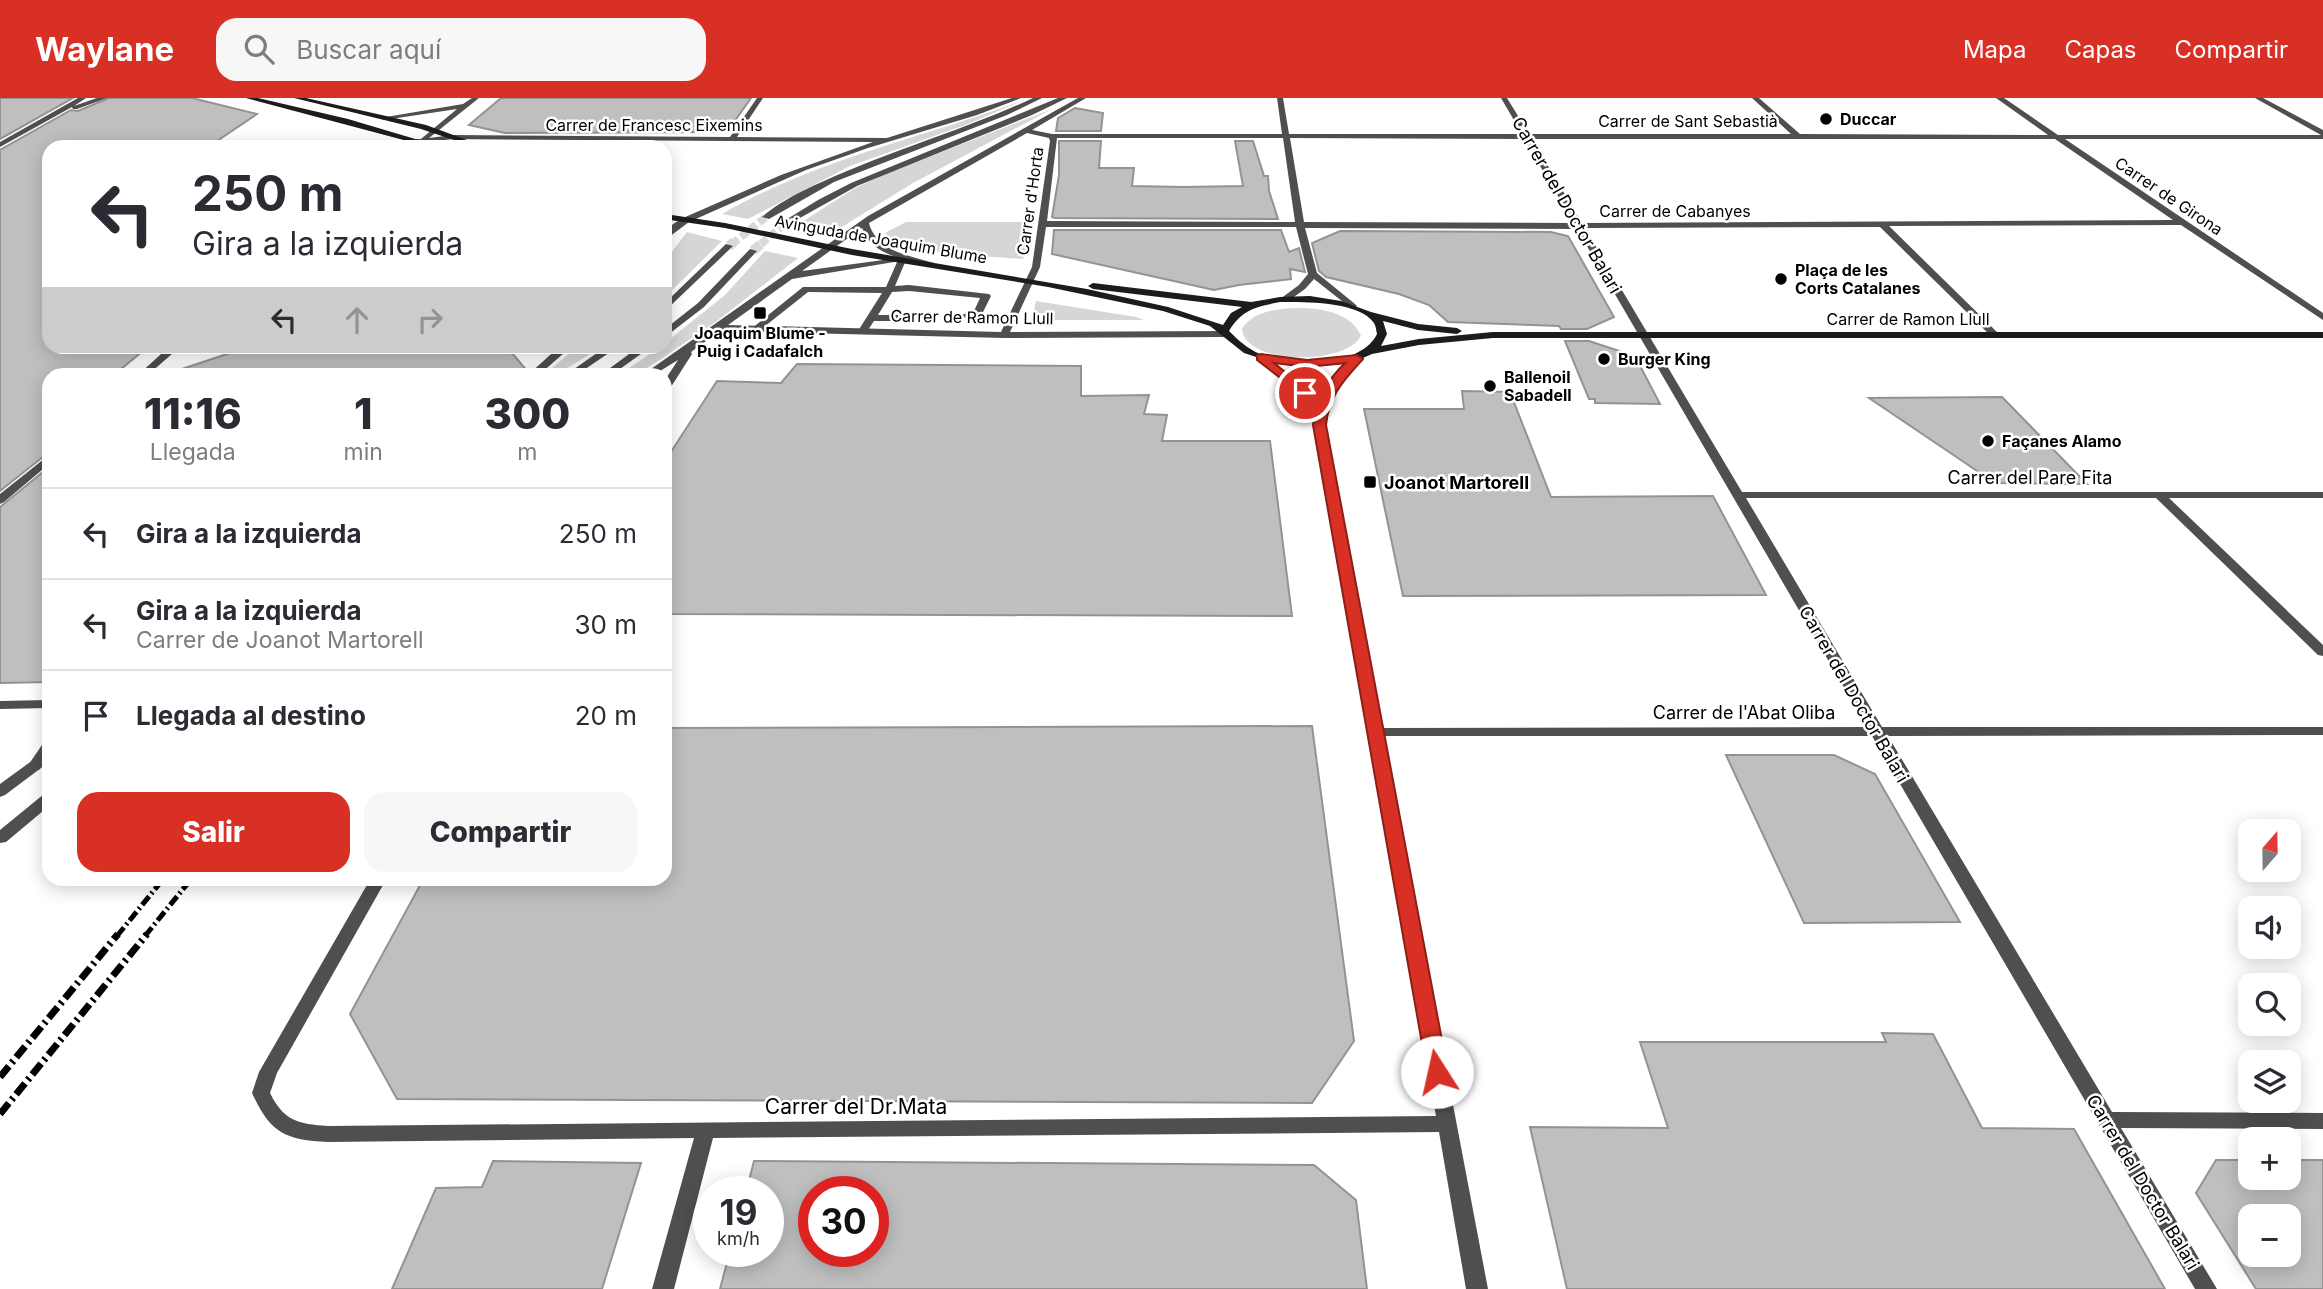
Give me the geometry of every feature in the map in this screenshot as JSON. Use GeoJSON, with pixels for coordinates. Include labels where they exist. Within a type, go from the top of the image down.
{"type":"FeatureCollection","features":[{"type":"Feature","properties":{"kind":"main road"},"geometry":{"type":"LineString","coordinates":[[249,98],[415,140]]}},
{"type":"Feature","properties":{"kind":"main road"},"geometry":{"type":"LineString","coordinates":[[297,98],[436,131],[462,140]]}},
{"type":"Feature","properties":{"kind":"main road","name":"Avinguda de Joaquim Blume"},"geometry":{"type":"LineString","coordinates":[[672,209],[690,218]]}},
{"type":"Feature","properties":{"kind":"main road","name":"Avinguda de Joaquim Blume"},"geometry":{"type":"LineString","coordinates":[[672,217],[690,218],[826,248],[1049,283]]}},
{"type":"Feature","properties":{"kind":"main road"},"geometry":{"type":"LineString","coordinates":[[1049,283],[1124,288],[1252,305]]}},
{"type":"Feature","properties":{"kind":"main road"},"geometry":{"type":"LineString","coordinates":[[1049,283],[1164,309],[1224,332],[1238,347],[1261,358],[1307,364],[1357,359],[1371,351],[1419,342],[1493,335]]}},
{"type":"Feature","properties":{"kind":"main road"},"geometry":{"type":"LineString","coordinates":[[1224,332],[1233,315],[1252,305],[1285,299],[1311,299],[1352,306],[1367,314],[1419,327],[1493,335]]}},
{"type":"Feature","properties":{"kind":"main road"},"geometry":{"type":"LineString","coordinates":[[1367,314],[1382,328],[1382,334],[1371,351]]}},
{"type":"Feature","properties":{"kind":"main road","name":"Carrer de Ramon Llull"},"geometry":{"type":"LineString","coordinates":[[1493,335],[2323,335]]}},
{"type":"Feature","properties":{"kind":"street"},"geometry":{"type":"LineString","coordinates":[[58,115],[83,98]]}},
{"type":"Feature","properties":{"kind":"street"},"geometry":{"type":"LineString","coordinates":[[0,145],[58,115],[104,98]]}},
{"type":"Feature","properties":{"kind":"street"},"geometry":{"type":"LineString","coordinates":[[78,107],[113,98]]}},
{"type":"Feature","properties":{"kind":"street"},"geometry":{"type":"LineString","coordinates":[[421,140],[476,98]]}},
{"type":"Feature","properties":{"kind":"street"},"geometry":{"type":"LineString","coordinates":[[732,139],[760,98]]}},
{"type":"Feature","properties":{"kind":"street"},"geometry":{"type":"LineString","coordinates":[[672,228],[804,168],[951,123],[1018,98]]}},
{"type":"Feature","properties":{"kind":"street"},"geometry":{"type":"LineString","coordinates":[[765,217],[807,192],[851,171],[966,129],[1039,98]]}},
{"type":"Feature","properties":{"kind":"street"},"geometry":{"type":"LineString","coordinates":[[788,221],[861,179],[988,131],[1064,98]]}},
{"type":"Feature","properties":{"kind":"street"},"geometry":{"type":"LineString","coordinates":[[658,368],[865,222],[1083,98]]}},
{"type":"Feature","properties":{"kind":"street"},"geometry":{"type":"LineString","coordinates":[[1280,98],[1300,226],[1313,274],[1352,306]]}},
{"type":"Feature","properties":{"kind":"street","name":"Carrer del Doctor Balari"},"geometry":{"type":"LineString","coordinates":[[1504,98],[2206,1289]]}},
{"type":"Feature","properties":{"kind":"street"},"geometry":{"type":"LineString","coordinates":[[1755,98],[1797,136]]}},
{"type":"Feature","properties":{"kind":"street","name":"Carrer de Girona"},"geometry":{"type":"LineString","coordinates":[[1999,98],[2323,317]]}},
{"type":"Feature","properties":{"kind":"street"},"geometry":{"type":"LineString","coordinates":[[2258,98],[2323,135]]}},
{"type":"Feature","properties":{"kind":"street"},"geometry":{"type":"LineString","coordinates":[[384,118],[466,106]]}},
{"type":"Feature","properties":{"kind":"street","name":"Carrer d'Horta"},"geometry":{"type":"LineString","coordinates":[[1004,335],[1036,267],[1053,139],[1023,130]]}},
{"type":"Feature","properties":{"kind":"street","name":"Carrer de Sant Sebastià"},"geometry":{"type":"LineString","coordinates":[[1053,139],[1527,134],[2055,137],[2323,135]]}},
{"type":"Feature","properties":{"kind":"street","name":"Carrer de Francesc Eixemins"},"geometry":{"type":"LineString","coordinates":[[428,140],[453,137],[889,140]]}},
{"type":"Feature","properties":{"kind":"street"},"geometry":{"type":"LineString","coordinates":[[865,222],[869,238],[880,246],[931,265]]}},
{"type":"Feature","properties":{"kind":"street","name":"Carrer de Cabanyes"},"geometry":{"type":"LineString","coordinates":[[1042,224],[1578,226],[2182,222]]}},
{"type":"Feature","properties":{"kind":"street"},"geometry":{"type":"LineString","coordinates":[[1882,224],[1995,335]]}},
{"type":"Feature","properties":{"kind":"street"},"geometry":{"type":"LineString","coordinates":[[672,301],[729,246]]}},
{"type":"Feature","properties":{"kind":"street"},"geometry":{"type":"LineString","coordinates":[[672,328],[701,305],[753,251]]}},
{"type":"Feature","properties":{"kind":"street"},"geometry":{"type":"LineString","coordinates":[[787,277],[902,260],[890,288],[863,331]]}},
{"type":"Feature","properties":{"kind":"street"},"geometry":{"type":"LineString","coordinates":[[1285,299],[1302,288],[1313,274]]}},
{"type":"Feature","properties":{"kind":"street"},"geometry":{"type":"LineString","coordinates":[[756,328],[806,289],[939,289],[986,296],[978,314],[966,315]]}},
{"type":"Feature","properties":{"kind":"street"},"geometry":{"type":"LineString","coordinates":[[871,318],[928,318]]}},
{"type":"Feature","properties":{"kind":"street","name":"Carrer de Ramon Llull"},"geometry":{"type":"LineString","coordinates":[[718,328],[1004,335],[1224,332]]}},
{"type":"Feature","properties":{"kind":"street"},"geometry":{"type":"LineString","coordinates":[[672,377],[690,348]]}},
{"type":"Feature","properties":{"kind":"street"},"geometry":{"type":"LineString","coordinates":[[151,368],[167,354]]}},
{"type":"Feature","properties":{"kind":"street"},"geometry":{"type":"LineString","coordinates":[[541,368],[558,354]]}},
{"type":"Feature","properties":{"kind":"street"},"geometry":{"type":"LineString","coordinates":[[581,368],[602,354]]}},
{"type":"Feature","properties":{"kind":"street"},"geometry":{"type":"LineString","coordinates":[[616,368],[636,354]]}},
{"type":"Feature","properties":{"kind":"street"},"geometry":{"type":"LineString","coordinates":[[1261,358],[1305,393],[1320,425],[1477,1289]]}},
{"type":"Feature","properties":{"kind":"street"},"geometry":{"type":"LineString","coordinates":[[1320,425],[1322,408],[1329,392],[1344,371],[1357,359]]}},
{"type":"Feature","properties":{"kind":"street"},"geometry":{"type":"LineString","coordinates":[[0,500],[42,464]]}},
{"type":"Feature","properties":{"kind":"street","name":"Carrer del Pare Fita"},"geometry":{"type":"LineString","coordinates":[[1737,495],[2323,495]]}},
{"type":"Feature","properties":{"kind":"street"},"geometry":{"type":"LineString","coordinates":[[2159,495],[2323,652]]}},
{"type":"Feature","properties":{"kind":"street"},"geometry":{"type":"LineString","coordinates":[[0,705],[42,704]]}},
{"type":"Feature","properties":{"kind":"street","name":"Carrer de l'Abat Oliba"},"geometry":{"type":"LineString","coordinates":[[1376,732],[2323,731]]}},
{"type":"Feature","properties":{"kind":"street"},"geometry":{"type":"LineString","coordinates":[[33,767],[42,755]]}},
{"type":"Feature","properties":{"kind":"street"},"geometry":{"type":"LineString","coordinates":[[0,792],[42,760]]}},
{"type":"Feature","properties":{"kind":"street"},"geometry":{"type":"LineString","coordinates":[[0,838],[42,804]]}},
{"type":"Feature","properties":{"kind":"street","name":"Carrer del Dr.Mata"},"geometry":{"type":"LineString","coordinates":[[374,886],[268,1072],[261,1093],[271,1114],[287,1128],[315,1133],[1447,1124]]}},
{"type":"Feature","properties":{"kind":"street"},"geometry":{"type":"LineString","coordinates":[[2106,1120],[2323,1121]]}},
{"type":"Feature","properties":{"kind":"street"},"geometry":{"type":"LineString","coordinates":[[663,1289],[706,1130]]}},
{"type":"Feature","properties":{"kind":"shaded area"},"geometry":{"type":"Polygon","coordinates":[[[1026,99],[968,124],[850,166],[748,219],[722,214],[759,194],[834,163],[1026,99]]]}},
{"type":"Feature","properties":{"kind":"shaded area"},"geometry":{"type":"Polygon","coordinates":[[[1052,109],[913,183],[832,233],[818,236],[791,229],[855,188],[1052,109]]]}},
{"type":"Feature","properties":{"kind":"shaded area"},"geometry":{"type":"Polygon","coordinates":[[[906,222],[1034,222],[1023,259],[930,251],[896,241],[885,233],[906,222]]]}},
{"type":"Feature","properties":{"kind":"shaded area"},"geometry":{"type":"Polygon","coordinates":[[[687,232],[722,241],[672,290],[672,252],[687,232]]]}},
{"type":"Feature","properties":{"kind":"shaded area"},"geometry":{"type":"Polygon","coordinates":[[[765,251],[798,258],[717,321],[672,352],[672,337],[725,295],[765,251]]]}},
{"type":"Feature","properties":{"kind":"shaded area"},"geometry":{"type":"Polygon","coordinates":[[[1036,301],[1136,317],[1144,320],[1032,320],[1036,301]]]}},
{"type":"Feature","properties":{"kind":"shaded area"},"geometry":{"type":"Polygon","coordinates":[[[1282,309],[1315,309],[1338,314],[1348,320],[1361,336],[1351,346],[1336,353],[1297,357],[1260,350],[1247,341],[1242,329],[1250,320],[1282,309]]]}},
{"type":"Feature","properties":{"kind":"shaded area"},"geometry":{"type":"Polygon","coordinates":[[[569,354],[590,354],[568,368],[552,368],[569,354]]]}},
{"type":"Feature","properties":{"kind":"shaded area"},"geometry":{"type":"Polygon","coordinates":[[[650,354],[668,354],[647,368],[629,368],[650,354]]]}},
{"type":"Feature","properties":{"kind":"building"},"geometry":{"type":"Polygon","coordinates":[[[0,98],[73,98],[0,139],[0,98]]]}},
{"type":"Feature","properties":{"kind":"building"},"geometry":{"type":"Polygon","coordinates":[[[109,98],[192,98],[257,114],[218,140],[42,140],[42,354],[139,354],[122,368],[42,368],[42,458],[0,491],[0,150],[71,110],[78,111],[109,98]]]}},
{"type":"Feature","properties":{"kind":"building"},"geometry":{"type":"Polygon","coordinates":[[[501,98],[751,98],[727,132],[505,133],[469,125],[501,98]]]}},
{"type":"Feature","properties":{"kind":"building"},"geometry":{"type":"Polygon","coordinates":[[[1075,108],[1103,113],[1101,131],[1056,131],[1058,118],[1075,108]]]}},
{"type":"Feature","properties":{"kind":"building"},"geometry":{"type":"Polygon","coordinates":[[[1059,141],[1101,141],[1099,168],[1134,168],[1132,186],[1184,187],[1243,186],[1235,141],[1253,141],[1264,176],[1268,176],[1269,191],[1278,219],[1052,217],[1059,175],[1059,141]]]}},
{"type":"Feature","properties":{"kind":"building"},"geometry":{"type":"Polygon","coordinates":[[[1054,230],[1281,230],[1289,252],[1299,248],[1305,272],[1290,269],[1291,279],[1214,290],[1052,254],[1054,230]]]}},
{"type":"Feature","properties":{"kind":"building"},"geometry":{"type":"Polygon","coordinates":[[[1340,231],[1551,232],[1568,236],[1614,317],[1587,329],[1448,322],[1429,305],[1399,294],[1326,277],[1319,271],[1312,243],[1340,231]]]}},
{"type":"Feature","properties":{"kind":"building"},"geometry":{"type":"Polygon","coordinates":[[[1565,341],[1589,341],[1635,356],[1660,404],[1595,403],[1595,399],[1589,399],[1565,341]]]}},
{"type":"Feature","properties":{"kind":"building"},"geometry":{"type":"Polygon","coordinates":[[[227,354],[513,354],[525,368],[185,368],[227,354]]]}},
{"type":"Feature","properties":{"kind":"building"},"geometry":{"type":"Polygon","coordinates":[[[797,364],[1081,366],[1081,396],[1149,395],[1144,414],[1167,415],[1162,441],[1270,441],[1292,616],[672,614],[672,450],[717,381],[781,383],[797,364]]]}},
{"type":"Feature","properties":{"kind":"building"},"geometry":{"type":"Polygon","coordinates":[[[1462,391],[1510,392],[1551,497],[1713,496],[1766,595],[1403,596],[1364,409],[1464,409],[1462,391]]]}},
{"type":"Feature","properties":{"kind":"building","name":"Façanes Alamo"},"geometry":{"type":"Polygon","coordinates":[[[2002,397],[2087,484],[1995,483],[1869,398],[2002,397]]]}},
{"type":"Feature","properties":{"kind":"building"},"geometry":{"type":"Polygon","coordinates":[[[42,473],[42,682],[0,683],[0,507],[42,473]]]}},
{"type":"Feature","properties":{"kind":"building"},"geometry":{"type":"Polygon","coordinates":[[[1312,726],[1354,1041],[1312,1103],[397,1099],[350,1014],[420,886],[672,886],[672,728],[1312,726]]]}},
{"type":"Feature","properties":{"kind":"building"},"geometry":{"type":"Polygon","coordinates":[[[1726,755],[1834,755],[1875,774],[1960,922],[1804,923],[1726,755]]]}},
{"type":"Feature","properties":{"kind":"building"},"geometry":{"type":"Polygon","coordinates":[[[1882,1033],[1933,1034],[1982,1128],[2074,1129],[2165,1289],[1567,1289],[1530,1127],[1668,1128],[1640,1042],[1886,1042],[1882,1033]]]}},
{"type":"Feature","properties":{"kind":"building"},"geometry":{"type":"Polygon","coordinates":[[[2216,1160],[2238,1160],[2238,1190],[2301,1190],[2301,1160],[2323,1160],[2323,1289],[2256,1289],[2242,1267],[2301,1267],[2301,1204],[2238,1204],[2238,1260],[2196,1193],[2216,1160]]]}},
{"type":"Feature","properties":{"kind":"building"},"geometry":{"type":"Polygon","coordinates":[[[493,1161],[641,1163],[602,1289],[392,1289],[436,1188],[482,1187],[493,1161]]]}},
{"type":"Feature","properties":{"kind":"building"},"geometry":{"type":"Polygon","coordinates":[[[754,1161],[1314,1165],[1356,1200],[1367,1289],[720,1289],[726,1267],[784,1267],[784,1176],[750,1176],[754,1161]]]}},
{"type":"Feature","properties":{"kind":"tunnel"},"geometry":{"type":"LineString","coordinates":[[732,244],[766,217]]}},
{"type":"Feature","properties":{"kind":"tunnel"},"geometry":{"type":"LineString","coordinates":[[761,244],[788,221]]}},
{"type":"Feature","properties":{"kind":"tunnel"},"geometry":{"type":"LineString","coordinates":[[729,246],[734,242]]}},
{"type":"Feature","properties":{"kind":"tunnel"},"geometry":{"type":"LineString","coordinates":[[753,251],[763,242]]}},
{"type":"Feature","properties":{"kind":"railway"},"geometry":{"type":"LineString","coordinates":[[117,936],[158,886]]}},
{"type":"Feature","properties":{"kind":"railway"},"geometry":{"type":"LineString","coordinates":[[145,936],[186,886]]}},
{"type":"Feature","properties":{"kind":"railway"},"geometry":{"type":"LineString","coordinates":[[0,1077],[118,934]]}},
{"type":"Feature","properties":{"kind":"railway"},"geometry":{"type":"LineString","coordinates":[[0,1114],[147,934]]}},
{"type":"Feature","properties":{"kind":"place","name":"Duccar"},"geometry":{"type":"Point","coordinates":[1826,119]}},
{"type":"Feature","properties":{"kind":"place","name":"Plaça de les Corts Catalanes"},"geometry":{"type":"Point","coordinates":[1781,279]}},
{"type":"Feature","properties":{"kind":"place","name":"Joaquim Blume - Puig i Cadafalch"},"geometry":{"type":"Point","coordinates":[760,313]}},
{"type":"Feature","properties":{"kind":"place","name":"Burger King"},"geometry":{"type":"Point","coordinates":[1604,359]}},
{"type":"Feature","properties":{"kind":"place","name":"Ballenoil Sabadell"},"geometry":{"type":"Point","coordinates":[1490,386]}},
{"type":"Feature","properties":{"kind":"place","name":"Façanes Alamo"},"geometry":{"type":"Point","coordinates":[1988,441]}},
{"type":"Feature","properties":{"kind":"place","name":"Joanot Martorell"},"geometry":{"type":"Point","coordinates":[1370,482]}},
{"type":"Feature","properties":{"kind":"route"},"geometry":{"type":"LineString","coordinates":[[1305,393],[1261,358],[1307,364],[1357,359],[1344,371],[1329,392],[1322,408],[1320,425],[1437,1072]]}}]}
